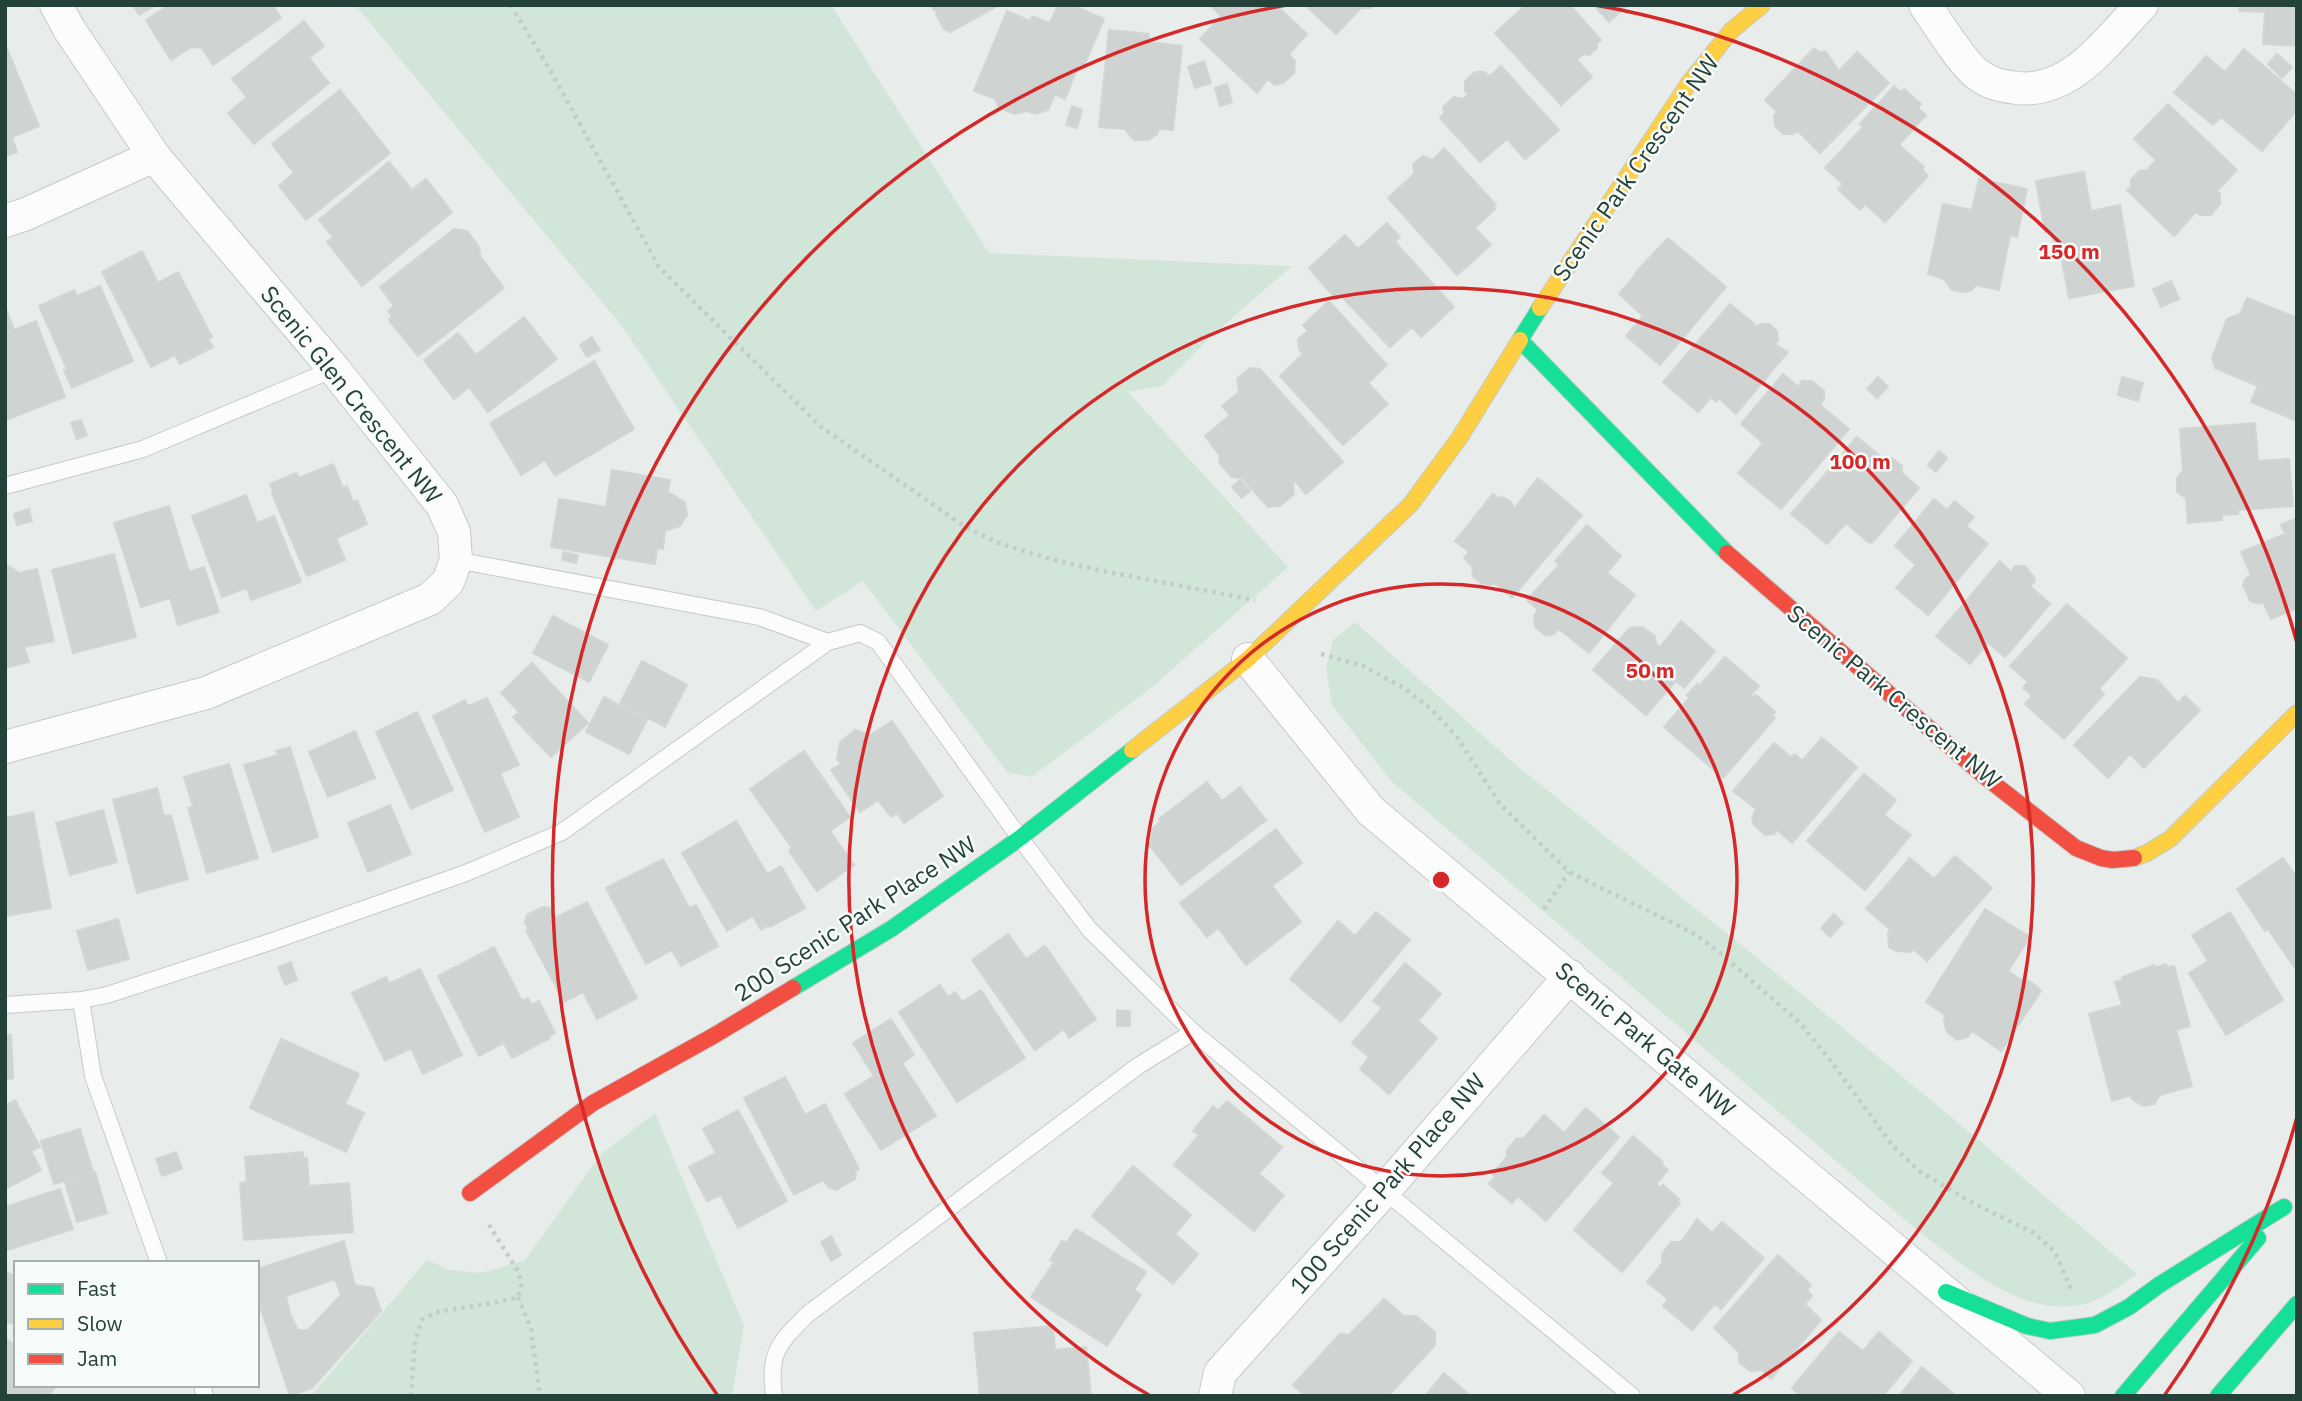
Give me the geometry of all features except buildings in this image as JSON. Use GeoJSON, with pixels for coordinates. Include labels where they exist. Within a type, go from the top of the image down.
{"type":"FeatureCollection","features":[{"type":"Feature","properties":{"kind":"street","name":"Scenic Glen Crescent NW"},"geometry":{"type":"LineString","coordinates":[[56,5],[69,29],[154,156],[334,369],[442,505],[454,532],[456,560]]}},
{"type":"Feature","properties":{"kind":"street","name":"Scenic Park Crescent NW"},"geometry":{"type":"LineString","coordinates":[[1248,659],[1411,504],[1460,437],[1607,203],[1692,77],[1747,15],[1762,5]]}},
{"type":"Feature","properties":{"kind":"street"},"geometry":{"type":"LineString","coordinates":[[1925,5],[1975,73],[1994,85],[2030,89],[2060,82],[2085,64],[2142,5]]}},
{"type":"Feature","properties":{"kind":"street"},"geometry":{"type":"LineString","coordinates":[[5,221],[154,156]]}},
{"type":"Feature","properties":{"kind":"street","name":"Scenic Park Crescent NW"},"geometry":{"type":"LineString","coordinates":[[1520,340],[1739,565],[1984,776],[2076,848],[2091,856],[2126,860],[2157,849],[2297,713]]}},
{"type":"Feature","properties":{"kind":"street"},"geometry":{"type":"LineString","coordinates":[[5,747],[206,693],[430,599],[448,582],[456,560]]}},
{"type":"Feature","properties":{"kind":"street","name":"200 Scenic Park Place NW"},"geometry":{"type":"LineString","coordinates":[[470,1193],[593,1103],[715,1035],[891,929],[1020,838],[1248,659]]}},
{"type":"Feature","properties":{"kind":"street","name":"Scenic Park Gate NW"},"geometry":{"type":"LineString","coordinates":[[1248,659],[1371,811],[2069,1396]]}},
{"type":"Feature","properties":{"kind":"street","name":"100 Scenic Park Place NW"},"geometry":{"type":"LineString","coordinates":[[1215,1396],[1220,1373],[1384,1191],[1570,976]]}},
{"type":"Feature","properties":{"kind":"street"},"geometry":{"type":"LineString","coordinates":[[2123,1396],[2297,1194]]}},
{"type":"Feature","properties":{"kind":"street"},"geometry":{"type":"LineString","coordinates":[[1946,1292],[2027,1326],[2050,1331],[2095,1325],[2129,1307],[2158,1285],[2284,1207]]}},
{"type":"Feature","properties":{"kind":"street"},"geometry":{"type":"LineString","coordinates":[[2218,1396],[2297,1304]]}},
{"type":"Feature","properties":{"kind":"lane"},"geometry":{"type":"LineString","coordinates":[[5,486],[142,449],[334,369]]}},
{"type":"Feature","properties":{"kind":"lane"},"geometry":{"type":"LineString","coordinates":[[456,560],[759,617],[828,642]]}},
{"type":"Feature","properties":{"kind":"lane"},"geometry":{"type":"LineString","coordinates":[[5,1005],[80,1000],[107,995],[453,878],[562,832],[828,642],[860,633],[878,642],[1089,929],[1193,1032],[1632,1396]]}},
{"type":"Feature","properties":{"kind":"lane"},"geometry":{"type":"LineString","coordinates":[[80,1000],[93,1076],[158,1261]]}},
{"type":"Feature","properties":{"kind":"lane"},"geometry":{"type":"LineString","coordinates":[[774,1396],[772,1362],[781,1341],[808,1314],[1138,1066],[1193,1032]]}},
{"type":"Feature","properties":{"kind":"path"},"geometry":{"type":"LineString","coordinates":[[511,5],[659,267],[820,426],[964,526],[998,543],[1103,571],[1245,596],[1259,601]]}},
{"type":"Feature","properties":{"kind":"path"},"geometry":{"type":"LineString","coordinates":[[1321,654],[1363,666],[1404,688],[1430,708],[1457,737],[1500,804],[1569,872],[1695,934],[1720,953],[1800,1023],[1892,1146],[1919,1171],[1973,1203],[2034,1233],[2055,1252],[2073,1293]]}},
{"type":"Feature","properties":{"kind":"path"},"geometry":{"type":"LineString","coordinates":[[1524,939],[1569,872]]}},
{"type":"Feature","properties":{"kind":"path"},"geometry":{"type":"LineString","coordinates":[[509,1259],[519,1273],[521,1286],[518,1297],[531,1329],[540,1396]]}},
{"type":"Feature","properties":{"kind":"path"},"geometry":{"type":"LineString","coordinates":[[411,1396],[415,1341],[422,1320],[436,1312],[518,1297]]}},
{"type":"Feature","properties":{"kind":"green space"},"geometry":{"type":"Polygon","coordinates":[[[355,5],[831,5],[989,253],[1292,266],[1216,332],[1162,386],[1128,392],[1288,567],[1150,689],[1031,777],[1007,772],[863,581],[816,611],[621,325],[355,5]]]}},
{"type":"Feature","properties":{"kind":"green space"},"geometry":{"type":"Polygon","coordinates":[[[1355,622],[1516,765],[1949,1115],[2137,1274],[2096,1300],[2071,1306],[2046,1305],[1997,1287],[1911,1225],[1391,781],[1332,705],[1326,669],[1333,640],[1355,622]]]}},
{"type":"Feature","properties":{"kind":"green space"},"geometry":{"type":"Polygon","coordinates":[[[655,1113],[744,1326],[732,1396],[311,1396],[427,1260],[450,1270],[481,1273],[525,1260],[601,1154],[655,1113]]]}},
{"type":"Feature","properties":{"kind":"traffic: fast"},"geometry":{"type":"LineString","coordinates":[[1540,308],[1520,340],[1727,553]]}},
{"type":"Feature","properties":{"kind":"traffic: fast"},"geometry":{"type":"LineString","coordinates":[[793,988],[891,929],[1020,838],[1132,750]]}},
{"type":"Feature","properties":{"kind":"traffic: fast"},"geometry":{"type":"LineString","coordinates":[[1946,1292],[2027,1326],[2050,1331],[2095,1325],[2129,1307],[2159,1285],[2284,1207]]}},
{"type":"Feature","properties":{"kind":"traffic: fast"},"geometry":{"type":"LineString","coordinates":[[2123,1396],[2258,1238]]}},
{"type":"Feature","properties":{"kind":"traffic: fast"},"geometry":{"type":"LineString","coordinates":[[2218,1396],[2297,1304]]}},
{"type":"Feature","properties":{"kind":"traffic: slow"},"geometry":{"type":"LineString","coordinates":[[1540,308],[1689,83],[1731,31],[1762,5]]}},
{"type":"Feature","properties":{"kind":"traffic: slow"},"geometry":{"type":"LineString","coordinates":[[1132,750],[1248,659],[1411,504],[1460,437],[1520,340]]}},
{"type":"Feature","properties":{"kind":"traffic: slow"},"geometry":{"type":"LineString","coordinates":[[2134,858],[2170,839],[2297,713]]}},
{"type":"Feature","properties":{"kind":"traffic: jam"},"geometry":{"type":"LineString","coordinates":[[1727,553],[1984,776],[2076,848],[2101,858],[2134,858]]}},
{"type":"Feature","properties":{"kind":"traffic: jam"},"geometry":{"type":"LineString","coordinates":[[470,1193],[593,1103],[793,988]]}}]}
